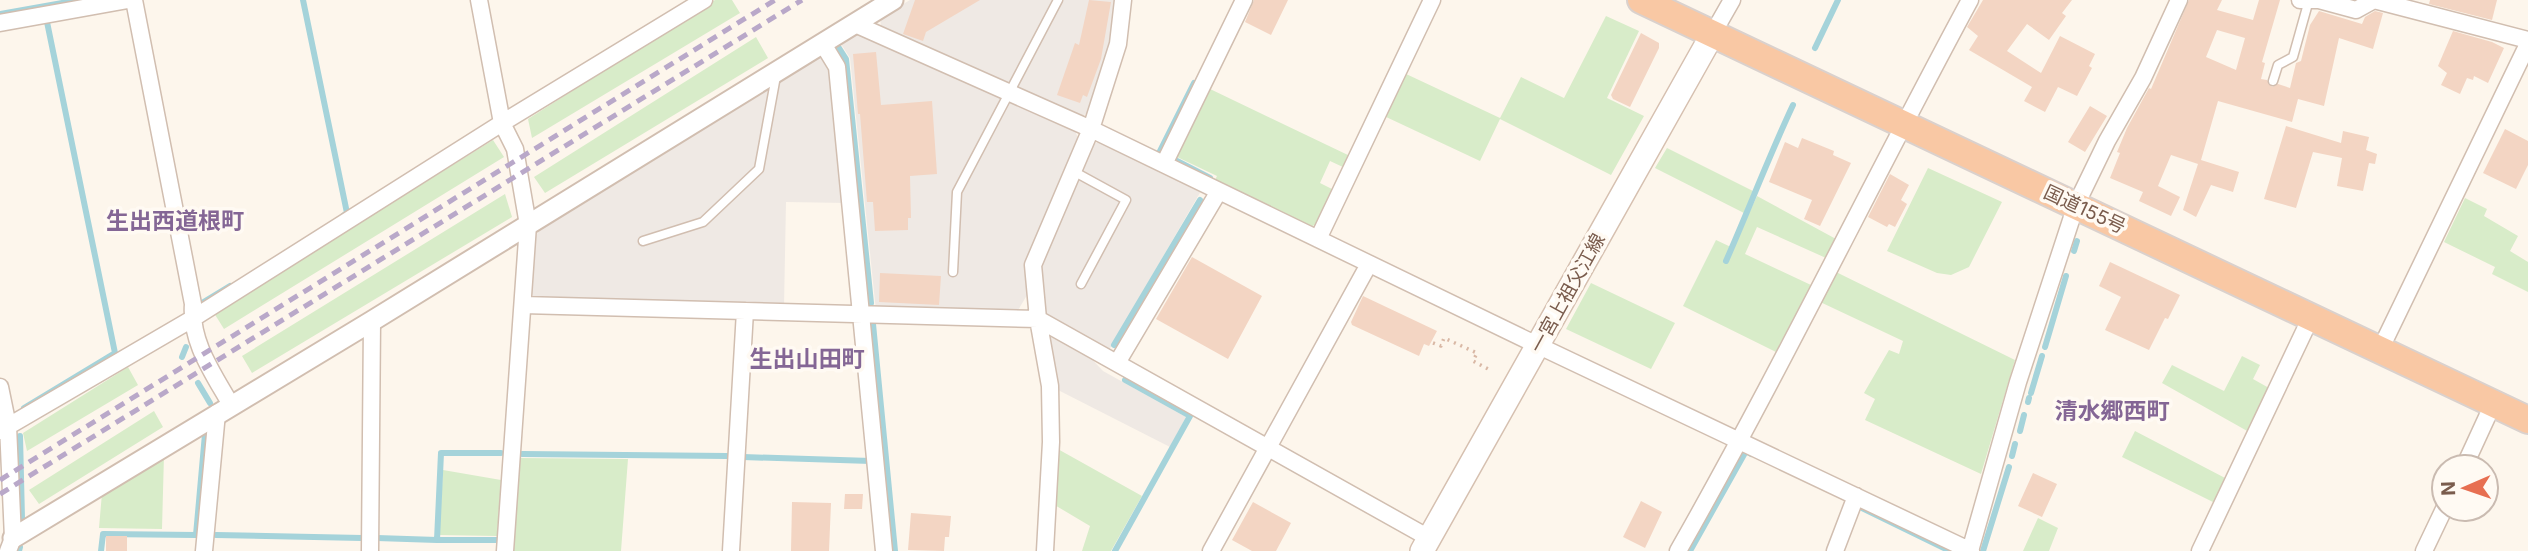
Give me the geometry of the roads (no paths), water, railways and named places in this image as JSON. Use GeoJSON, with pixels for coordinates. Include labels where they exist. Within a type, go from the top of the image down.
{"type":"FeatureCollection","features":[{"type":"Feature","properties":{"kind":"highway","name":"国道155号"},"geometry":{"type":"LineString","coordinates":[[1641,0],[2528,420]]}},
{"type":"Feature","properties":{"kind":"main road","name":"一宮上祖父江線"},"geometry":{"type":"LineString","coordinates":[[1425,545],[1712,35]]}},
{"type":"Feature","properties":{"kind":"street"},"geometry":{"type":"LineString","coordinates":[[0,23],[128,0]]}},
{"type":"Feature","properties":{"kind":"street"},"geometry":{"type":"LineString","coordinates":[[134,0],[191,291],[192,319],[197,343],[224,409],[204,551]]}},
{"type":"Feature","properties":{"kind":"street"},"geometry":{"type":"LineString","coordinates":[[479,0],[502,123],[515,149],[528,225],[505,551]]}},
{"type":"Feature","properties":{"kind":"street"},"geometry":{"type":"LineString","coordinates":[[4,428],[192,319],[502,123],[704,0]]}},
{"type":"Feature","properties":{"kind":"street"},"geometry":{"type":"LineString","coordinates":[[7,545],[224,409],[372,321],[893,0]]}},
{"type":"Feature","properties":{"kind":"street"},"geometry":{"type":"LineString","coordinates":[[1045,551],[1051,442],[1050,386],[1038,319],[1033,265],[1090,129],[1118,44],[1123,0]]}},
{"type":"Feature","properties":{"kind":"street"},"geometry":{"type":"LineString","coordinates":[[1164,164],[1244,0]]}},
{"type":"Feature","properties":{"kind":"street"},"geometry":{"type":"LineString","coordinates":[[1318,239],[1432,0]]}},
{"type":"Feature","properties":{"kind":"street"},"geometry":{"type":"LineString","coordinates":[[1712,35],[1731,0]]}},
{"type":"Feature","properties":{"kind":"street"},"geometry":{"type":"LineString","coordinates":[[1678,551],[1740,442],[1903,123],[1970,0]]}},
{"type":"Feature","properties":{"kind":"street"},"geometry":{"type":"LineString","coordinates":[[855,24],[1090,129],[1971,551],[2018,382],[2076,205],[2107,141],[2143,78],[2179,0]]}},
{"type":"Feature","properties":{"kind":"street"},"geometry":{"type":"LineString","coordinates":[[2300,0],[2319,0],[2356,10],[2374,1],[2528,42],[2380,350]]}},
{"type":"Feature","properties":{"kind":"street"},"geometry":{"type":"LineString","coordinates":[[823,44],[837,67],[884,551]]}},
{"type":"Feature","properties":{"kind":"street"},"geometry":{"type":"LineString","coordinates":[[1117,363],[1219,191]]}},
{"type":"Feature","properties":{"kind":"street"},"geometry":{"type":"LineString","coordinates":[[1211,551],[1369,264]]}},
{"type":"Feature","properties":{"kind":"street"},"geometry":{"type":"LineString","coordinates":[[523,305],[1038,319],[1268,448],[1425,545]]}},
{"type":"Feature","properties":{"kind":"street"},"geometry":{"type":"LineString","coordinates":[[731,551],[746,311]]}},
{"type":"Feature","properties":{"kind":"street"},"geometry":{"type":"LineString","coordinates":[[2200,551],[2311,317]]}},
{"type":"Feature","properties":{"kind":"street"},"geometry":{"type":"LineString","coordinates":[[370,551],[372,321]]}},
{"type":"Feature","properties":{"kind":"street"},"geometry":{"type":"LineString","coordinates":[[0,387],[4,428],[7,545]]}},
{"type":"Feature","properties":{"kind":"street"},"geometry":{"type":"LineString","coordinates":[[2470,453],[2493,404]]}},
{"type":"Feature","properties":{"kind":"street"},"geometry":{"type":"LineString","coordinates":[[1835,551],[1856,496]]}},
{"type":"Feature","properties":{"kind":"street"},"geometry":{"type":"LineString","coordinates":[[2424,551],[2437,523]]}},
{"type":"Feature","properties":{"kind":"lane"},"geometry":{"type":"LineString","coordinates":[[953,272],[957,192],[1058,0]]}},
{"type":"Feature","properties":{"kind":"lane"},"geometry":{"type":"LineString","coordinates":[[2273,81],[2278,65],[2293,57],[2309,0]]}},
{"type":"Feature","properties":{"kind":"lane"},"geometry":{"type":"LineString","coordinates":[[643,241],[703,222],[759,169],[776,73]]}},
{"type":"Feature","properties":{"kind":"lane"},"geometry":{"type":"LineString","coordinates":[[1073,171],[1126,200],[1081,284]]}},
{"type":"Feature","properties":{"kind":"waterway"},"geometry":{"type":"LineString","coordinates":[[0,14],[79,0]]}},
{"type":"Feature","properties":{"kind":"waterway"},"geometry":{"type":"LineString","coordinates":[[303,0],[347,213],[343,216]]}},
{"type":"Feature","properties":{"kind":"waterway"},"geometry":{"type":"LineString","coordinates":[[1815,48],[1838,0]]}},
{"type":"Feature","properties":{"kind":"waterway"},"geometry":{"type":"LineString","coordinates":[[24,408],[115,353],[47,22]]}},
{"type":"Feature","properties":{"kind":"waterway"},"geometry":{"type":"LineString","coordinates":[[839,48],[846,59],[871,303]]}},
{"type":"Feature","properties":{"kind":"waterway"},"geometry":{"type":"LineString","coordinates":[[1160,151],[1194,83]]}},
{"type":"Feature","properties":{"kind":"waterway"},"geometry":{"type":"LineString","coordinates":[[1726,261],[1793,105]]}},
{"type":"Feature","properties":{"kind":"waterway"},"geometry":{"type":"LineString","coordinates":[[1177,161],[1210,178]]}},
{"type":"Feature","properties":{"kind":"waterway"},"geometry":{"type":"LineString","coordinates":[[1114,345],[1200,200]]}},
{"type":"Feature","properties":{"kind":"waterway"},"geometry":{"type":"LineString","coordinates":[[2074,251],[2077,241]]}},
{"type":"Feature","properties":{"kind":"waterway"},"geometry":{"type":"LineString","coordinates":[[2045,347],[2066,276]]}},
{"type":"Feature","properties":{"kind":"waterway"},"geometry":{"type":"LineString","coordinates":[[202,303],[230,286]]}},
{"type":"Feature","properties":{"kind":"waterway"},"geometry":{"type":"LineString","coordinates":[[873,324],[895,551]]}},
{"type":"Feature","properties":{"kind":"waterway"},"geometry":{"type":"LineString","coordinates":[[182,357],[186,347]]}},
{"type":"Feature","properties":{"kind":"waterway"},"geometry":{"type":"LineString","coordinates":[[2031,393],[2042,356]]}},
{"type":"Feature","properties":{"kind":"waterway"},"geometry":{"type":"LineString","coordinates":[[1115,551],[1190,416],[1125,380]]}},
{"type":"Feature","properties":{"kind":"waterway"},"geometry":{"type":"LineString","coordinates":[[198,383],[210,403]]}},
{"type":"Feature","properties":{"kind":"waterway"},"geometry":{"type":"LineString","coordinates":[[2028,402],[2029,398]]}},
{"type":"Feature","properties":{"kind":"waterway"},"geometry":{"type":"LineString","coordinates":[[2020,431],[2024,415]]}},
{"type":"Feature","properties":{"kind":"waterway"},"geometry":{"type":"LineString","coordinates":[[101,551],[103,534],[196,535],[205,434]]}},
{"type":"Feature","properties":{"kind":"waterway"},"geometry":{"type":"LineString","coordinates":[[20,436],[22,518]]}},
{"type":"Feature","properties":{"kind":"waterway"},"geometry":{"type":"LineString","coordinates":[[2012,456],[2015,444]]}},
{"type":"Feature","properties":{"kind":"waterway"},"geometry":{"type":"LineString","coordinates":[[1690,551],[1746,451],[1751,454]]}},
{"type":"Feature","properties":{"kind":"waterway"},"geometry":{"type":"LineString","coordinates":[[377,538],[437,540],[441,453],[501,453]]}},
{"type":"Feature","properties":{"kind":"waterway"},"geometry":{"type":"LineString","coordinates":[[522,454],[727,456]]}},
{"type":"Feature","properties":{"kind":"waterway"},"geometry":{"type":"LineString","coordinates":[[743,457],[871,461]]}},
{"type":"Feature","properties":{"kind":"waterway"},"geometry":{"type":"LineString","coordinates":[[1983,551],[2009,467]]}},
{"type":"Feature","properties":{"kind":"waterway"},"geometry":{"type":"LineString","coordinates":[[1862,508],[1950,551]]}},
{"type":"Feature","properties":{"kind":"waterway"},"geometry":{"type":"LineString","coordinates":[[216,535],[362,538]]}},
{"type":"Feature","properties":{"kind":"waterway"},"geometry":{"type":"LineString","coordinates":[[437,540],[498,540]]}},
{"type":"Feature","properties":{"kind":"waterway"},"geometry":{"type":"LineString","coordinates":[[19,551],[20,547]]}},
{"type":"Feature","properties":{"kind":"railway"},"geometry":{"type":"LineString","coordinates":[[0,480],[775,0]]}},
{"type":"Feature","properties":{"kind":"railway"},"geometry":{"type":"LineString","coordinates":[[0,494],[802,0]]}},
{"type":"Feature","properties":{"kind":"district","name":"生出西道根町"},"geometry":{"type":"Point","coordinates":[175,221]}},
{"type":"Feature","properties":{"kind":"district","name":"生出山田町"},"geometry":{"type":"Point","coordinates":[807,359]}},
{"type":"Feature","properties":{"kind":"district","name":"清水郷西町"},"geometry":{"type":"Point","coordinates":[2112,411]}}]}
